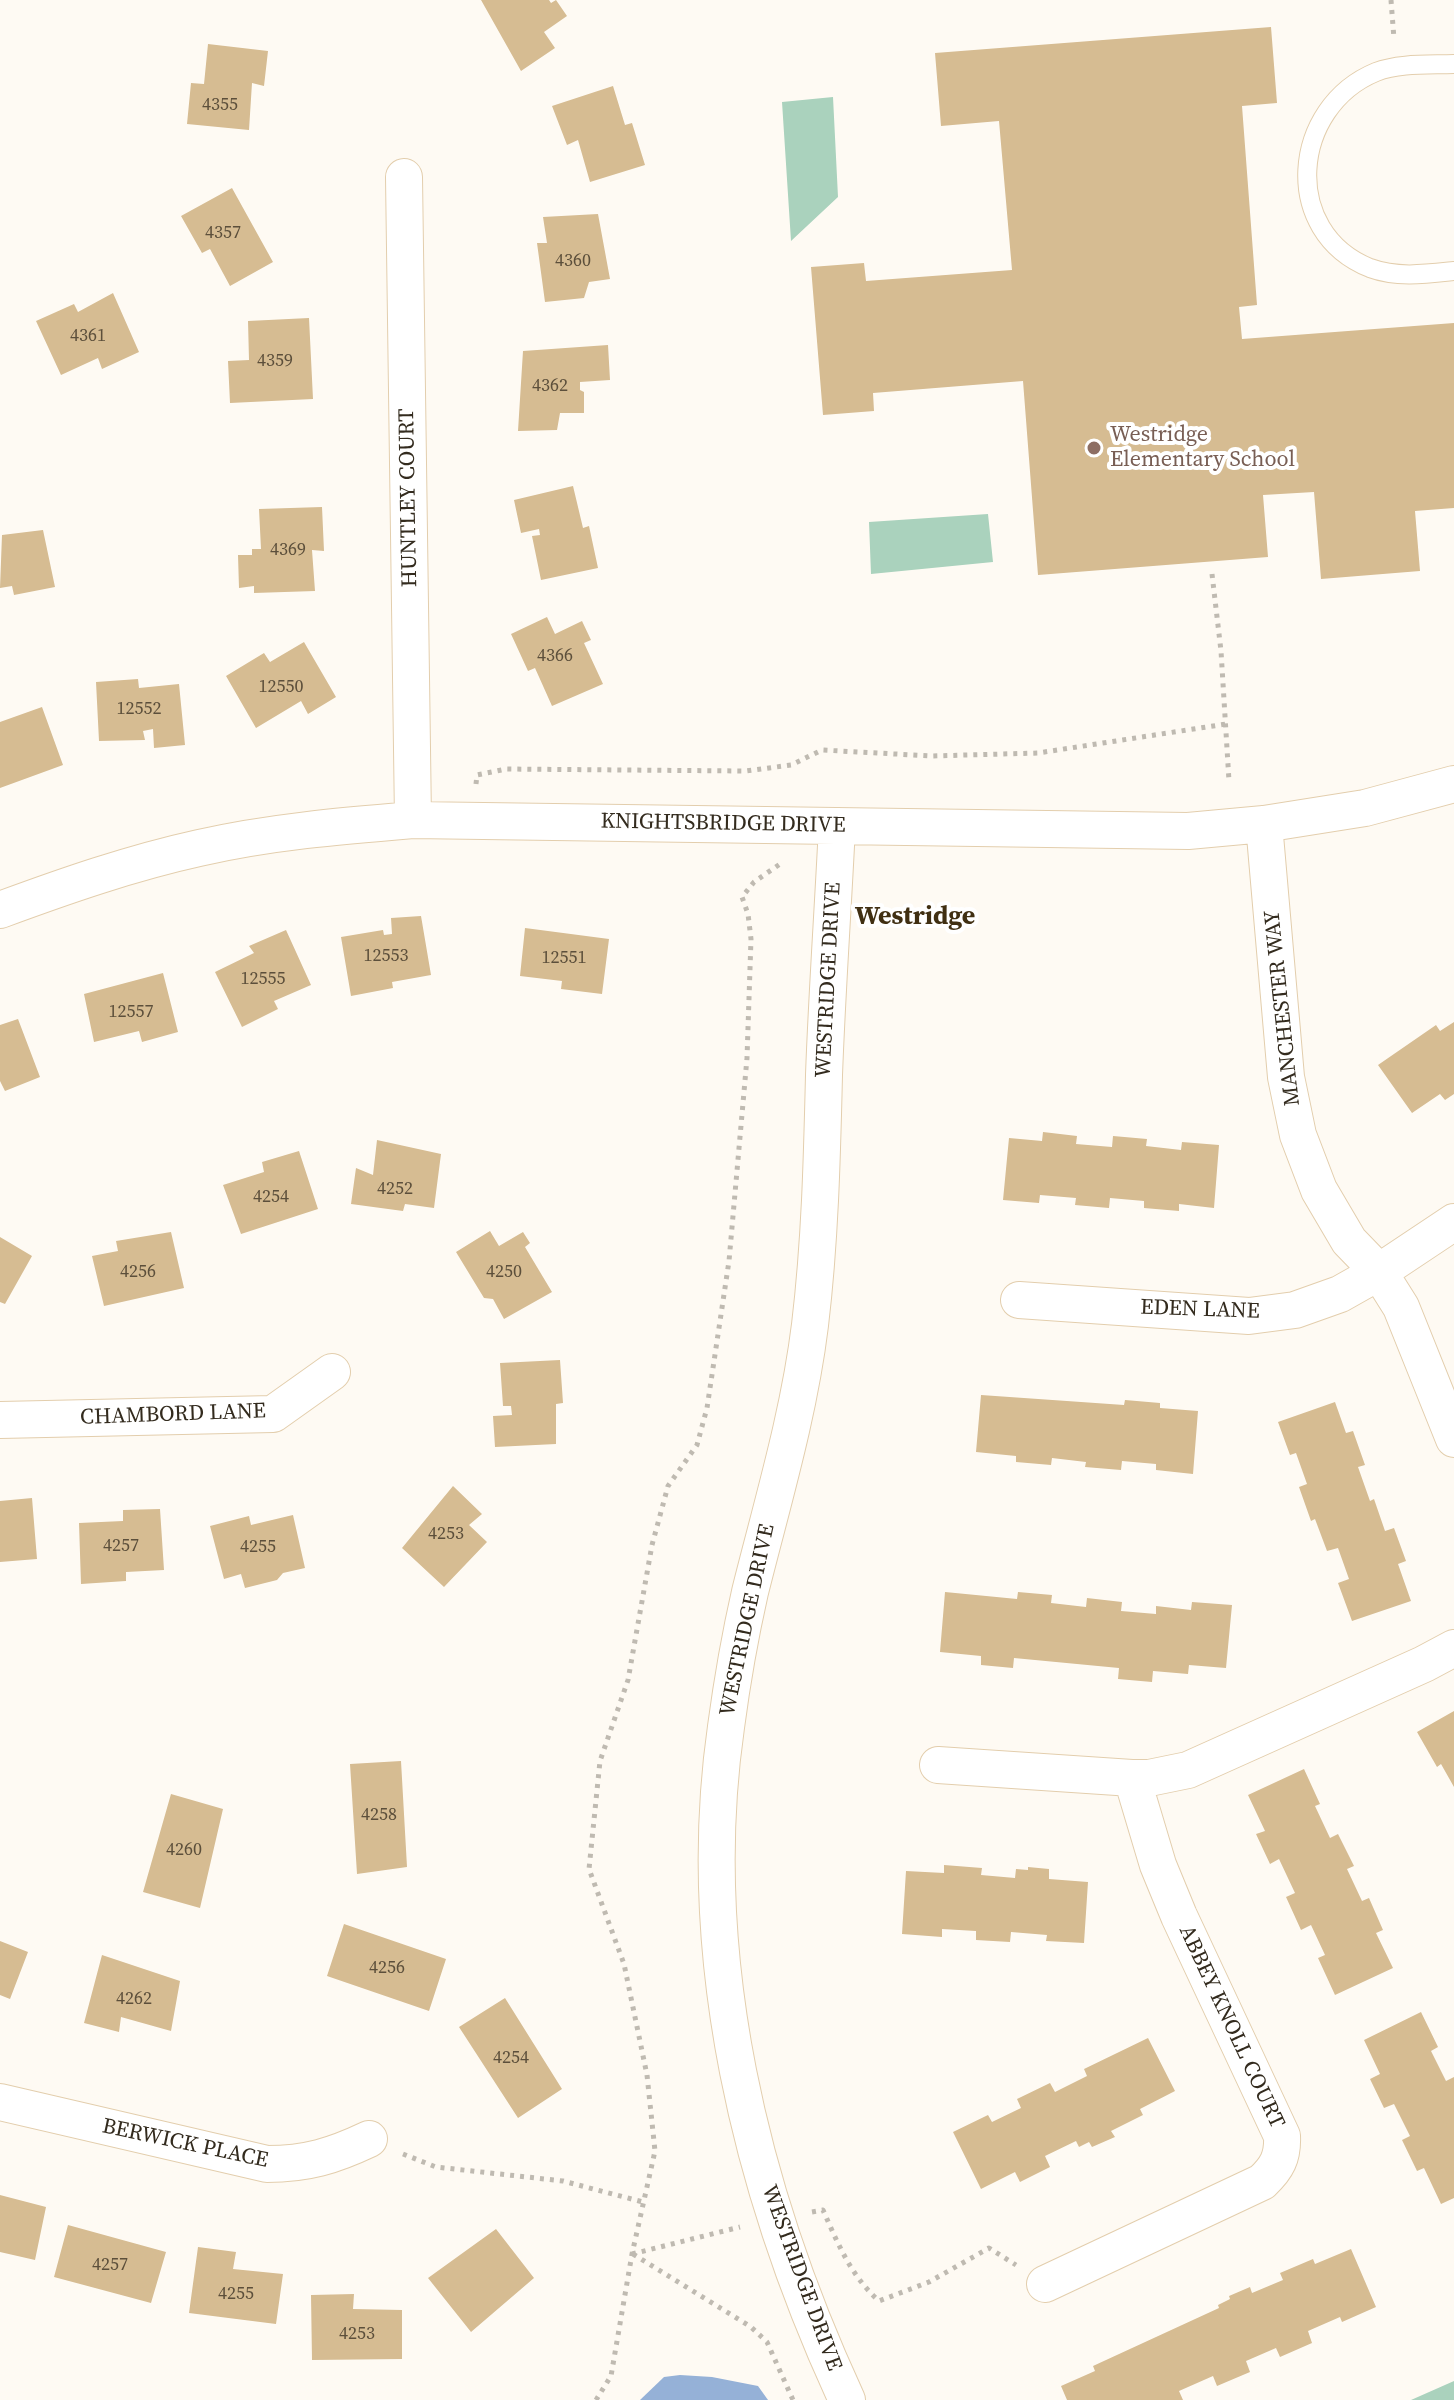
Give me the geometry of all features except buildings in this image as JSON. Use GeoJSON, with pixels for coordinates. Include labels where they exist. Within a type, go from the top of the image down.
{"type":"FeatureCollection","features":[{"type":"Feature","properties":{"kind":"street","name":"HUNTLEY COURT"},"geometry":{"type":"LineString","coordinates":[[404,177],[413,820]]}},
{"type":"Feature","properties":{"kind":"street","name":"KNIGHTSBRIDGE DRIVE"},"geometry":{"type":"LineString","coordinates":[[0,910],[77,881],[200,847],[305,829],[413,820],[473,820],[1188,831],[1264,824],[1365,808],[1454,784]]}},
{"type":"Feature","properties":{"kind":"street","name":"MANCHESTER WAY"},"geometry":{"type":"LineString","coordinates":[[1264,824],[1286,1077],[1298,1135],[1319,1190],[1349,1241],[1379,1272],[1401,1307],[1454,1439]]}},
{"type":"Feature","properties":{"kind":"street","name":"WESTRIDGE DRIVE"},"geometry":{"type":"LineString","coordinates":[[837,826],[821,1219],[810,1328],[795,1414],[749,1599],[726,1725],[717,1802],[719,1915],[730,2027],[751,2137],[789,2258],[847,2400]]}},
{"type":"Feature","properties":{"kind":"street","name":"EDEN LANE"},"geometry":{"type":"LineString","coordinates":[[1019,1300],[1249,1316],[1295,1310],[1340,1294],[1454,1222]]}},
{"type":"Feature","properties":{"kind":"street","name":"CHAMBORD LANE"},"geometry":{"type":"LineString","coordinates":[[0,1420],[273,1414],[332,1372]]}},
{"type":"Feature","properties":{"kind":"street"},"geometry":{"type":"LineString","coordinates":[[938,1765],[1132,1778],[1149,1778],[1188,1770],[1397,1677],[1454,1648]]}},
{"type":"Feature","properties":{"kind":"street","name":"ABBEY KNOLL COURT"},"geometry":{"type":"LineString","coordinates":[[1045,2284],[1262,2182],[1276,2169],[1283,2152],[1282,2136],[1158,1865],[1132,1778]]}},
{"type":"Feature","properties":{"kind":"street","name":"BERWICK PLACE"},"geometry":{"type":"LineString","coordinates":[[0,2102],[267,2164],[298,2164],[335,2156],[369,2139]]}},
{"type":"Feature","properties":{"kind":"lane"},"geometry":{"type":"LineString","coordinates":[[1454,64],[1396,67],[1375,73],[1339,97],[1320,120],[1307,154],[1307,191],[1314,214],[1330,239],[1348,255],[1368,267],[1392,274],[1454,271]]}},
{"type":"Feature","properties":{"kind":"path"},"geometry":{"type":"LineString","coordinates":[[1391,0],[1393,23]]}},
{"type":"Feature","properties":{"kind":"path"},"geometry":{"type":"LineString","coordinates":[[1212,574],[1229,781]]}},
{"type":"Feature","properties":{"kind":"path"},"geometry":{"type":"LineString","coordinates":[[473,820],[477,775],[506,769],[746,771],[791,765],[822,750],[932,756],[1038,753],[1226,724]]}},
{"type":"Feature","properties":{"kind":"path"},"geometry":{"type":"LineString","coordinates":[[596,2400],[611,2376],[632,2254],[655,2151],[647,2075],[624,1964],[589,1869],[600,1761],[628,1680],[652,1545],[668,1486],[697,1445],[707,1408],[729,1261],[747,1058],[751,939],[742,897],[754,882],[790,858]]}},
{"type":"Feature","properties":{"kind":"path"},"geometry":{"type":"LineString","coordinates":[[369,2139],[436,2167],[563,2181],[643,2202]]}},
{"type":"Feature","properties":{"kind":"path"},"geometry":{"type":"LineString","coordinates":[[632,2254],[776,2218],[823,2210],[844,2257],[862,2286],[879,2301],[929,2282],[989,2248],[1045,2284]]}},
{"type":"Feature","properties":{"kind":"path"},"geometry":{"type":"LineString","coordinates":[[632,2254],[751,2327],[767,2342],[793,2400]]}},
{"type":"Feature","properties":{"kind":"green space"},"geometry":{"type":"Polygon","coordinates":[[[833,97],[838,197],[791,241],[782,102],[833,97]]]}},
{"type":"Feature","properties":{"kind":"green space"},"geometry":{"type":"Polygon","coordinates":[[[988,514],[993,562],[871,574],[869,522],[988,514]]]}},
{"type":"Feature","properties":{"kind":"green space"},"geometry":{"type":"Polygon","coordinates":[[[1454,2381],[1454,2400],[1411,2400],[1454,2381]]]}},
{"type":"Feature","properties":{"kind":"water"},"geometry":{"type":"Polygon","coordinates":[[[664,2377],[712,2377],[758,2386],[768,2400],[640,2400],[664,2377]]]}},
{"type":"Feature","properties":{"kind":"place","name":"Westridge Elementary School"},"geometry":{"type":"Point","coordinates":[1094,448]}},
{"type":"Feature","properties":{"kind":"district","name":"Westridge"},"geometry":{"type":"Point","coordinates":[915,917]}}]}
